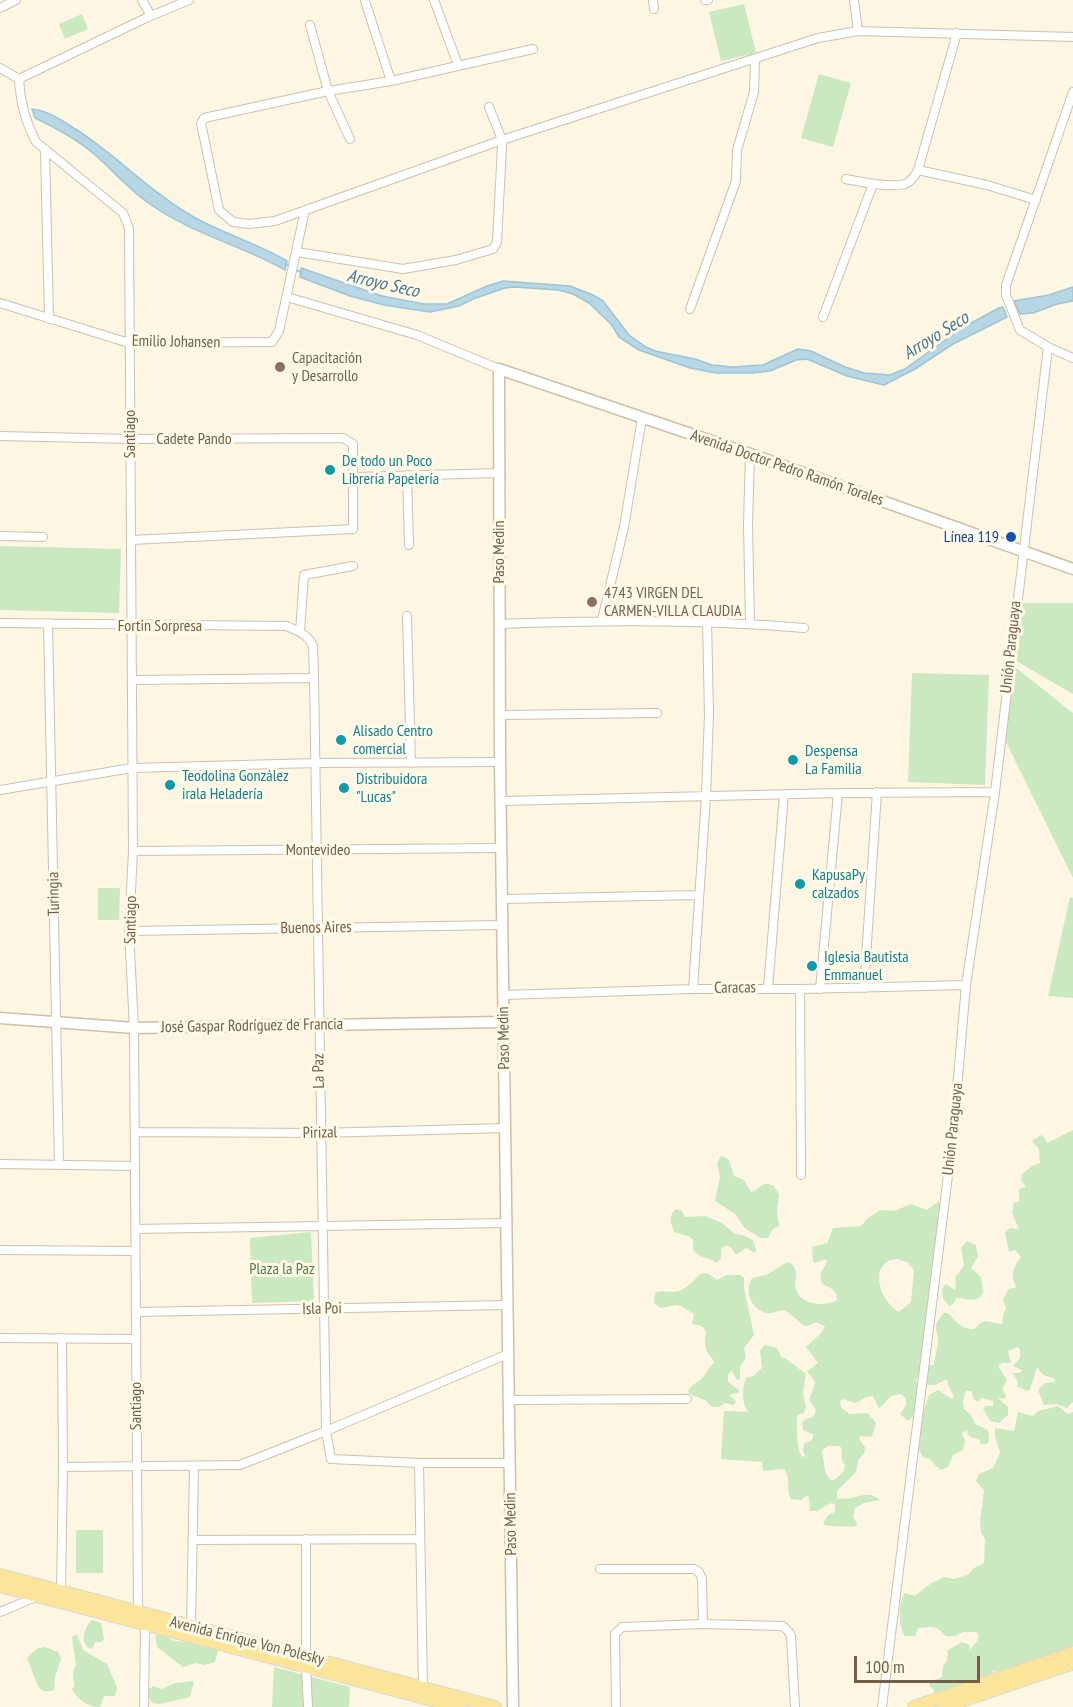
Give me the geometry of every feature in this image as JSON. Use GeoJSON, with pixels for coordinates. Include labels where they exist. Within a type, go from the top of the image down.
{"type":"FeatureCollection","features":[{"type":"Feature","properties":{"kind":"main road","name":"Avenida Enrique Von Polesky"},"geometry":{"type":"LineString","coordinates":[[0,1575],[423,1692],[495,1707]]}},
{"type":"Feature","properties":{"kind":"main road","name":"Avenida Enrique Von Polesky"},"geometry":{"type":"LineString","coordinates":[[0,1586],[145,1625],[307,1661]]}},
{"type":"Feature","properties":{"kind":"main road"},"geometry":{"type":"LineString","coordinates":[[914,1707],[1073,1653]]}},
{"type":"Feature","properties":{"kind":"main road"},"geometry":{"type":"LineString","coordinates":[[944,1707],[1073,1663]]}},
{"type":"Feature","properties":{"kind":"main road","name":"Avenida Enrique Von Polesky"},"geometry":{"type":"LineString","coordinates":[[423,1692],[459,1707]]}},
{"type":"Feature","properties":{"kind":"street"},"geometry":{"type":"LineString","coordinates":[[0,8],[16,0]]}},
{"type":"Feature","properties":{"kind":"street"},"geometry":{"type":"LineString","coordinates":[[142,0],[151,16]]}},
{"type":"Feature","properties":{"kind":"street"},"geometry":{"type":"LineString","coordinates":[[19,79],[189,0]]}},
{"type":"Feature","properties":{"kind":"street"},"geometry":{"type":"LineString","coordinates":[[434,0],[458,65]]}},
{"type":"Feature","properties":{"kind":"street"},"geometry":{"type":"LineString","coordinates":[[653,0],[654,9]]}},
{"type":"Feature","properties":{"kind":"street"},"geometry":{"type":"LineString","coordinates":[[854,0],[858,31]]}},
{"type":"Feature","properties":{"kind":"street"},"geometry":{"type":"LineString","coordinates":[[364,2],[391,81]]}},
{"type":"Feature","properties":{"kind":"street"},"geometry":{"type":"LineString","coordinates":[[310,25],[328,91],[350,139]]}},
{"type":"Feature","properties":{"kind":"street"},"geometry":{"type":"LineString","coordinates":[[533,49],[391,81],[328,91],[202,119],[219,210],[233,222],[249,224],[275,221],[502,140],[810,40],[858,31],[1073,37]]}},
{"type":"Feature","properties":{"kind":"street"},"geometry":{"type":"LineString","coordinates":[[846,179],[873,184],[904,184],[914,177],[918,170],[957,33]]}},
{"type":"Feature","properties":{"kind":"street"},"geometry":{"type":"LineString","coordinates":[[690,309],[738,175],[737,150],[754,92],[755,59]]}},
{"type":"Feature","properties":{"kind":"street"},"geometry":{"type":"LineString","coordinates":[[0,68],[19,79]]}},
{"type":"Feature","properties":{"kind":"street"},"geometry":{"type":"LineString","coordinates":[[19,79],[20,96],[32,134],[36,142],[45,149],[49,319]]}},
{"type":"Feature","properties":{"kind":"street"},"geometry":{"type":"LineString","coordinates":[[1073,92],[1006,285],[1006,295],[1020,330],[1048,347],[1073,358]]}},
{"type":"Feature","properties":{"kind":"street"},"geometry":{"type":"LineString","coordinates":[[297,252],[403,269],[456,260],[493,249],[497,242],[502,140],[489,107]]}},
{"type":"Feature","properties":{"kind":"street","name":"Santiago"},"geometry":{"type":"LineString","coordinates":[[45,149],[123,213],[129,228],[133,851],[129,931],[134,1028],[138,1612]]}},
{"type":"Feature","properties":{"kind":"street"},"geometry":{"type":"LineString","coordinates":[[918,170],[987,185],[1036,200]]}},
{"type":"Feature","properties":{"kind":"street"},"geometry":{"type":"LineString","coordinates":[[823,317],[873,184]]}},
{"type":"Feature","properties":{"kind":"street"},"geometry":{"type":"LineString","coordinates":[[305,210],[287,297],[417,335],[499,369]]}},
{"type":"Feature","properties":{"kind":"street","name":"Emilio Johansen"},"geometry":{"type":"LineString","coordinates":[[0,303],[129,343],[268,343],[275,340],[279,331],[287,297]]}},
{"type":"Feature","properties":{"kind":"street","name":"Unión Paraguaya"},"geometry":{"type":"LineString","coordinates":[[882,1707],[952,1147],[966,985],[995,792],[1048,347]]}},
{"type":"Feature","properties":{"kind":"street","name":"Avenida Doctor Pedro Ramón Torales"},"geometry":{"type":"LineString","coordinates":[[499,369],[750,454],[1073,569]]}},
{"type":"Feature","properties":{"kind":"street","name":"Paso Medin"},"geometry":{"type":"LineString","coordinates":[[499,369],[500,762],[513,1707]]}},
{"type":"Feature","properties":{"kind":"street"},"geometry":{"type":"LineString","coordinates":[[602,620],[624,527],[642,418]]}},
{"type":"Feature","properties":{"kind":"street","name":"Cadete Pando"},"geometry":{"type":"LineString","coordinates":[[0,436],[130,439],[343,438],[353,444],[353,529],[131,540]]}},
{"type":"Feature","properties":{"kind":"street"},"geometry":{"type":"LineString","coordinates":[[750,454],[748,524],[750,623]]}},
{"type":"Feature","properties":{"kind":"street"},"geometry":{"type":"LineString","coordinates":[[354,477],[499,473]]}},
{"type":"Feature","properties":{"kind":"street"},"geometry":{"type":"LineString","coordinates":[[408,476],[409,545]]}},
{"type":"Feature","properties":{"kind":"street"},"geometry":{"type":"LineString","coordinates":[[0,536],[43,537]]}},
{"type":"Feature","properties":{"kind":"street"},"geometry":{"type":"LineString","coordinates":[[300,632],[303,576],[353,566]]}},
{"type":"Feature","properties":{"kind":"street"},"geometry":{"type":"LineString","coordinates":[[407,616],[411,763]]}},
{"type":"Feature","properties":{"kind":"street"},"geometry":{"type":"LineString","coordinates":[[499,624],[602,620],[707,621],[804,628]]}},
{"type":"Feature","properties":{"kind":"street"},"geometry":{"type":"LineString","coordinates":[[693,989],[706,796],[709,714],[707,621]]}},
{"type":"Feature","properties":{"kind":"street","name":"Fortin Sorpresa"},"geometry":{"type":"LineString","coordinates":[[0,623],[286,626],[300,632]]}},
{"type":"Feature","properties":{"kind":"street","name":"Turingia"},"geometry":{"type":"LineString","coordinates":[[48,624],[59,1165]]}},
{"type":"Feature","properties":{"kind":"street","name":"La Paz"},"geometry":{"type":"LineString","coordinates":[[300,632],[311,641],[313,646],[326,1431],[331,1459],[419,1463]]}},
{"type":"Feature","properties":{"kind":"street"},"geometry":{"type":"LineString","coordinates":[[132,680],[314,678]]}},
{"type":"Feature","properties":{"kind":"street"},"geometry":{"type":"LineString","coordinates":[[501,715],[657,713]]}},
{"type":"Feature","properties":{"kind":"street"},"geometry":{"type":"LineString","coordinates":[[0,790],[132,768],[315,763],[500,762]]}},
{"type":"Feature","properties":{"kind":"street"},"geometry":{"type":"LineString","coordinates":[[864,988],[877,792]]}},
{"type":"Feature","properties":{"kind":"street"},"geometry":{"type":"LineString","coordinates":[[502,801],[877,792],[995,792]]}},
{"type":"Feature","properties":{"kind":"street"},"geometry":{"type":"LineString","coordinates":[[820,989],[838,793]]}},
{"type":"Feature","properties":{"kind":"street"},"geometry":{"type":"LineString","coordinates":[[768,988],[784,795]]}},
{"type":"Feature","properties":{"kind":"street","name":"Montevideo"},"geometry":{"type":"LineString","coordinates":[[133,851],[502,848]]}},
{"type":"Feature","properties":{"kind":"street"},"geometry":{"type":"LineString","coordinates":[[503,899],[698,895]]}},
{"type":"Feature","properties":{"kind":"street","name":"Buenos Aires"},"geometry":{"type":"LineString","coordinates":[[129,931],[502,925]]}},
{"type":"Feature","properties":{"kind":"street","name":"Caracas"},"geometry":{"type":"LineString","coordinates":[[504,995],[693,989],[820,989],[966,985]]}},
{"type":"Feature","properties":{"kind":"street"},"geometry":{"type":"LineString","coordinates":[[800,989],[801,1175]]}},
{"type":"Feature","properties":{"kind":"street","name":"José Gaspar Rodríguez de Francia"},"geometry":{"type":"LineString","coordinates":[[0,1018],[134,1028],[504,1022]]}},
{"type":"Feature","properties":{"kind":"street","name":"Pirizal"},"geometry":{"type":"LineString","coordinates":[[135,1132],[320,1133],[506,1128]]}},
{"type":"Feature","properties":{"kind":"street"},"geometry":{"type":"LineString","coordinates":[[0,1164],[135,1166]]}},
{"type":"Feature","properties":{"kind":"street"},"geometry":{"type":"LineString","coordinates":[[135,1229],[507,1222]]}},
{"type":"Feature","properties":{"kind":"street"},"geometry":{"type":"LineString","coordinates":[[0,1250],[135,1251]]}},
{"type":"Feature","properties":{"kind":"street","name":"Isla Poi"},"geometry":{"type":"LineString","coordinates":[[136,1312],[508,1305]]}},
{"type":"Feature","properties":{"kind":"street"},"geometry":{"type":"LineString","coordinates":[[0,1338],[136,1339]]}},
{"type":"Feature","properties":{"kind":"street"},"geometry":{"type":"LineString","coordinates":[[61,1592],[62,1338]]}},
{"type":"Feature","properties":{"kind":"street"},"geometry":{"type":"LineString","coordinates":[[63,1467],[240,1465],[508,1354]]}},
{"type":"Feature","properties":{"kind":"street"},"geometry":{"type":"LineString","coordinates":[[509,1400],[687,1399]]}},
{"type":"Feature","properties":{"kind":"street"},"geometry":{"type":"LineString","coordinates":[[423,1692],[419,1463],[510,1463]]}},
{"type":"Feature","properties":{"kind":"street"},"geometry":{"type":"LineString","coordinates":[[191,1626],[194,1466]]}},
{"type":"Feature","properties":{"kind":"street"},"geometry":{"type":"LineString","coordinates":[[306,1539],[308,1707]]}},
{"type":"Feature","properties":{"kind":"street"},"geometry":{"type":"LineString","coordinates":[[194,1540],[419,1539]]}},
{"type":"Feature","properties":{"kind":"street"},"geometry":{"type":"LineString","coordinates":[[600,1569],[694,1569],[699,1572],[702,1579],[703,1624]]}},
{"type":"Feature","properties":{"kind":"street"},"geometry":{"type":"LineString","coordinates":[[0,1612],[37,1596]]}},
{"type":"Feature","properties":{"kind":"street"},"geometry":{"type":"LineString","coordinates":[[138,1612],[145,1625],[144,1707]]}},
{"type":"Feature","properties":{"kind":"street"},"geometry":{"type":"LineString","coordinates":[[615,1707],[615,1634],[619,1629],[703,1624],[783,1626],[787,1629],[791,1636],[795,1707]]}},
{"type":"Feature","properties":{"kind":"green space"},"geometry":{"type":"Polygon","coordinates":[[[744,4],[756,53],[721,61],[709,12],[744,4]]]}},
{"type":"Feature","properties":{"kind":"green space"},"geometry":{"type":"Polygon","coordinates":[[[82,14],[88,29],[65,39],[59,24],[82,14]]]}},
{"type":"Feature","properties":{"kind":"green space"},"geometry":{"type":"Polygon","coordinates":[[[819,74],[851,83],[833,147],[801,138],[819,74]]]}},
{"type":"Feature","properties":{"kind":"green space"},"geometry":{"type":"Polygon","coordinates":[[[0,546],[121,549],[119,613],[0,610],[0,546]]]}},
{"type":"Feature","properties":{"kind":"green space"},"geometry":{"type":"Polygon","coordinates":[[[1017,603],[1073,603],[1073,694],[1011,658],[1017,603]]]}},
{"type":"Feature","properties":{"kind":"green space"},"geometry":{"type":"Polygon","coordinates":[[[1010,663],[1073,713],[1073,878],[1001,732],[1010,663]]]}},
{"type":"Feature","properties":{"kind":"green space"},"geometry":{"type":"Polygon","coordinates":[[[912,673],[989,675],[985,785],[908,782],[912,673]]]}},
{"type":"Feature","properties":{"kind":"green space"},"geometry":{"type":"Polygon","coordinates":[[[98,888],[120,888],[119,920],[98,920],[98,888]]]}},
{"type":"Feature","properties":{"kind":"green space"},"geometry":{"type":"Polygon","coordinates":[[[1070,897],[1073,898],[1073,998],[1048,996],[1070,897]]]}},
{"type":"Feature","properties":{"kind":"green space"},"geometry":{"type":"Polygon","coordinates":[[[1073,1130],[1073,1402],[1067,1408],[1057,1404],[1044,1405],[1038,1390],[1045,1383],[1054,1382],[1055,1379],[1043,1375],[1037,1367],[1030,1390],[1027,1391],[1017,1386],[1018,1382],[1013,1373],[1020,1373],[1022,1370],[1013,1366],[1020,1358],[1020,1349],[1017,1347],[1008,1351],[1011,1363],[1002,1363],[998,1366],[1007,1380],[1002,1389],[1006,1395],[1005,1399],[997,1397],[1008,1407],[1008,1415],[999,1423],[990,1421],[983,1409],[985,1406],[993,1406],[993,1401],[982,1398],[978,1401],[974,1400],[971,1391],[966,1391],[963,1401],[964,1409],[971,1415],[975,1424],[988,1430],[989,1441],[987,1444],[981,1444],[979,1439],[970,1437],[967,1431],[963,1432],[965,1440],[963,1450],[953,1455],[948,1467],[941,1470],[930,1459],[923,1457],[918,1448],[921,1422],[929,1395],[938,1390],[952,1399],[954,1397],[947,1379],[935,1385],[927,1385],[921,1370],[916,1380],[921,1396],[915,1404],[913,1417],[908,1421],[900,1414],[906,1405],[906,1398],[901,1394],[891,1396],[879,1409],[873,1396],[855,1403],[843,1399],[840,1401],[841,1407],[849,1414],[867,1413],[876,1423],[872,1436],[860,1436],[859,1439],[865,1447],[864,1454],[859,1459],[856,1472],[837,1491],[837,1498],[848,1499],[870,1495],[880,1500],[864,1503],[855,1508],[853,1518],[857,1523],[856,1526],[823,1524],[828,1515],[835,1512],[835,1505],[832,1503],[817,1511],[810,1511],[809,1497],[806,1496],[801,1500],[791,1499],[788,1491],[788,1476],[784,1469],[763,1471],[762,1462],[721,1459],[724,1411],[748,1412],[743,1400],[745,1382],[746,1378],[753,1376],[762,1368],[760,1351],[764,1345],[777,1348],[782,1358],[806,1374],[803,1393],[806,1407],[804,1413],[797,1415],[798,1443],[802,1457],[805,1456],[804,1443],[813,1438],[813,1434],[803,1430],[802,1423],[814,1416],[816,1410],[810,1401],[815,1382],[807,1371],[818,1363],[806,1347],[822,1332],[825,1326],[816,1322],[807,1326],[803,1325],[785,1310],[769,1313],[761,1311],[750,1299],[749,1289],[752,1278],[766,1275],[788,1262],[795,1268],[797,1292],[804,1300],[815,1304],[833,1302],[837,1300],[836,1293],[822,1283],[821,1278],[827,1261],[825,1259],[815,1263],[812,1247],[827,1243],[833,1228],[861,1226],[880,1210],[894,1211],[911,1204],[927,1210],[936,1203],[943,1202],[945,1236],[940,1255],[942,1261],[926,1365],[933,1365],[938,1341],[936,1324],[943,1313],[948,1313],[959,1324],[970,1329],[974,1329],[984,1321],[1002,1324],[1006,1308],[1003,1299],[1009,1289],[1017,1287],[1013,1279],[1013,1271],[1021,1257],[1015,1250],[1009,1252],[1005,1233],[1010,1228],[1019,1229],[1012,1213],[1014,1202],[1019,1202],[1019,1189],[1026,1187],[1021,1180],[1022,1174],[1040,1163],[1039,1149],[1032,1141],[1041,1135],[1047,1143],[1073,1130]],[[897,1259],[887,1262],[879,1275],[882,1292],[892,1307],[899,1312],[911,1302],[914,1270],[907,1262],[897,1259]],[[828,1446],[822,1450],[825,1471],[830,1480],[834,1480],[844,1471],[845,1465],[840,1446],[828,1446]]]}},
{"type":"Feature","properties":{"kind":"green space"},"geometry":{"type":"Polygon","coordinates":[[[723,1156],[729,1160],[734,1176],[744,1180],[751,1192],[769,1184],[774,1186],[779,1195],[777,1212],[779,1226],[773,1229],[768,1238],[761,1238],[749,1231],[735,1214],[715,1201],[720,1177],[717,1164],[723,1156]]]}},
{"type":"Feature","properties":{"kind":"green space"},"geometry":{"type":"Polygon","coordinates":[[[676,1209],[682,1211],[685,1217],[706,1216],[722,1223],[735,1234],[753,1240],[755,1253],[746,1248],[735,1254],[732,1248],[726,1245],[721,1249],[721,1259],[716,1263],[698,1255],[693,1250],[693,1240],[690,1237],[674,1232],[671,1217],[676,1209]]]}},
{"type":"Feature","properties":{"kind":"green space","name":"Plaza la Paz"},"geometry":{"type":"Polygon","coordinates":[[[311,1232],[314,1301],[252,1303],[250,1238],[311,1232]]]}},
{"type":"Feature","properties":{"kind":"green space"},"geometry":{"type":"Polygon","coordinates":[[[967,1241],[976,1245],[978,1256],[971,1268],[981,1277],[983,1293],[971,1300],[957,1298],[949,1306],[943,1298],[942,1289],[946,1284],[955,1290],[955,1277],[964,1266],[961,1248],[967,1241]]]}},
{"type":"Feature","properties":{"kind":"green space"},"geometry":{"type":"Polygon","coordinates":[[[702,1273],[709,1274],[717,1280],[726,1275],[741,1275],[744,1278],[754,1335],[744,1348],[746,1358],[740,1366],[740,1379],[737,1380],[732,1371],[728,1374],[728,1382],[739,1390],[738,1393],[730,1396],[736,1401],[732,1405],[725,1403],[719,1407],[712,1407],[705,1400],[689,1394],[690,1388],[714,1363],[705,1346],[706,1331],[702,1326],[692,1324],[694,1314],[684,1308],[675,1305],[660,1308],[654,1303],[655,1293],[682,1290],[702,1273]]]}},
{"type":"Feature","properties":{"kind":"green space"},"geometry":{"type":"Polygon","coordinates":[[[1058,1406],[1068,1414],[1073,1412],[1073,1651],[1005,1673],[994,1671],[987,1678],[951,1687],[933,1695],[934,1690],[929,1685],[930,1682],[942,1677],[948,1650],[962,1642],[969,1645],[970,1650],[979,1635],[976,1632],[963,1632],[955,1636],[946,1636],[931,1627],[918,1628],[915,1636],[905,1636],[900,1621],[903,1597],[905,1593],[915,1596],[930,1584],[944,1577],[955,1579],[969,1574],[974,1568],[984,1563],[985,1539],[981,1533],[980,1522],[984,1490],[976,1481],[979,1474],[993,1468],[1000,1453],[995,1428],[1014,1431],[1018,1412],[1033,1416],[1038,1411],[1058,1406]]]}},
{"type":"Feature","properties":{"kind":"green space"},"geometry":{"type":"Polygon","coordinates":[[[76,1530],[103,1530],[103,1573],[76,1573],[76,1530]]]}},
{"type":"Feature","properties":{"kind":"green space"},"geometry":{"type":"Polygon","coordinates":[[[92,1620],[101,1623],[104,1639],[102,1642],[95,1642],[93,1648],[90,1649],[85,1643],[84,1635],[92,1620]]]}},
{"type":"Feature","properties":{"kind":"green space"},"geometry":{"type":"Polygon","coordinates":[[[77,1634],[83,1650],[107,1664],[117,1687],[114,1696],[104,1696],[100,1707],[84,1702],[72,1689],[74,1686],[73,1671],[76,1665],[72,1637],[77,1634]]]}},
{"type":"Feature","properties":{"kind":"green space"},"geometry":{"type":"Polygon","coordinates":[[[155,1635],[165,1635],[178,1642],[206,1643],[218,1650],[215,1662],[205,1665],[196,1663],[183,1667],[157,1647],[155,1635]]]}},
{"type":"Feature","properties":{"kind":"green space"},"geometry":{"type":"Polygon","coordinates":[[[45,1647],[58,1652],[61,1658],[55,1677],[54,1690],[49,1691],[41,1690],[39,1687],[27,1658],[38,1648],[45,1647]]]}},
{"type":"Feature","properties":{"kind":"green space"},"geometry":{"type":"Polygon","coordinates":[[[274,1667],[350,1687],[349,1707],[272,1707],[274,1667]]]}},
{"type":"Feature","properties":{"kind":"green space"},"geometry":{"type":"Polygon","coordinates":[[[194,1681],[190,1697],[160,1704],[152,1703],[146,1692],[153,1686],[162,1689],[175,1683],[194,1681]]]}},
{"type":"Feature","properties":{"kind":"water"},"geometry":{"type":"Polygon","coordinates":[[[32,109],[50,114],[77,130],[172,204],[187,213],[287,261],[285,270],[168,216],[137,194],[87,149],[66,134],[35,118],[32,109]]]}},
{"type":"Feature","properties":{"kind":"water"},"geometry":{"type":"Polygon","coordinates":[[[301,268],[382,296],[424,304],[447,304],[503,281],[570,286],[603,301],[629,335],[646,347],[712,365],[733,367],[763,365],[798,349],[811,351],[864,373],[890,375],[905,369],[960,329],[999,308],[1003,307],[1007,317],[953,344],[915,369],[884,385],[847,376],[807,359],[796,360],[770,371],[751,373],[716,373],[690,368],[639,350],[619,337],[611,324],[589,303],[573,294],[558,290],[505,288],[459,306],[430,312],[384,305],[350,296],[300,277],[301,268]]]}},
{"type":"Feature","properties":{"kind":"water"},"geometry":{"type":"Polygon","coordinates":[[[1073,287],[1073,301],[1033,313],[1020,314],[1014,301],[1049,295],[1073,287]]]}},
{"type":"Feature","properties":{"kind":"waterway","name":"Arroyo Seco"},"geometry":{"type":"LineString","coordinates":[[286,264],[302,273]]}},
{"type":"Feature","properties":{"kind":"place","name":"Capacitación y Desarrollo"},"geometry":{"type":"Point","coordinates":[280,367]}},
{"type":"Feature","properties":{"kind":"place","name":"De todo un Poco Librería Papelería"},"geometry":{"type":"Point","coordinates":[330,470]}},
{"type":"Feature","properties":{"kind":"place","name":"Línea 119"},"geometry":{"type":"Point","coordinates":[1011,537]}},
{"type":"Feature","properties":{"kind":"place","name":"4743 VIRGEN DEL CARMEN-VILLA CLAUDIA"},"geometry":{"type":"Point","coordinates":[592,602]}},
{"type":"Feature","properties":{"kind":"place","name":"Alisado Centro comercial"},"geometry":{"type":"Point","coordinates":[341,740]}},
{"type":"Feature","properties":{"kind":"place","name":"Despensa La Familia"},"geometry":{"type":"Point","coordinates":[793,760]}},
{"type":"Feature","properties":{"kind":"place","name":"Teodolina González irala Heladería"},"geometry":{"type":"Point","coordinates":[170,785]}},
{"type":"Feature","properties":{"kind":"place","name":"Distribuidora \"Lucas\""},"geometry":{"type":"Point","coordinates":[344,788]}},
{"type":"Feature","properties":{"kind":"place","name":"KapusaPy calzados"},"geometry":{"type":"Point","coordinates":[800,884]}},
{"type":"Feature","properties":{"kind":"place","name":"Iglesia Bautista Emmanuel"},"geometry":{"type":"Point","coordinates":[812,966]}}]}
